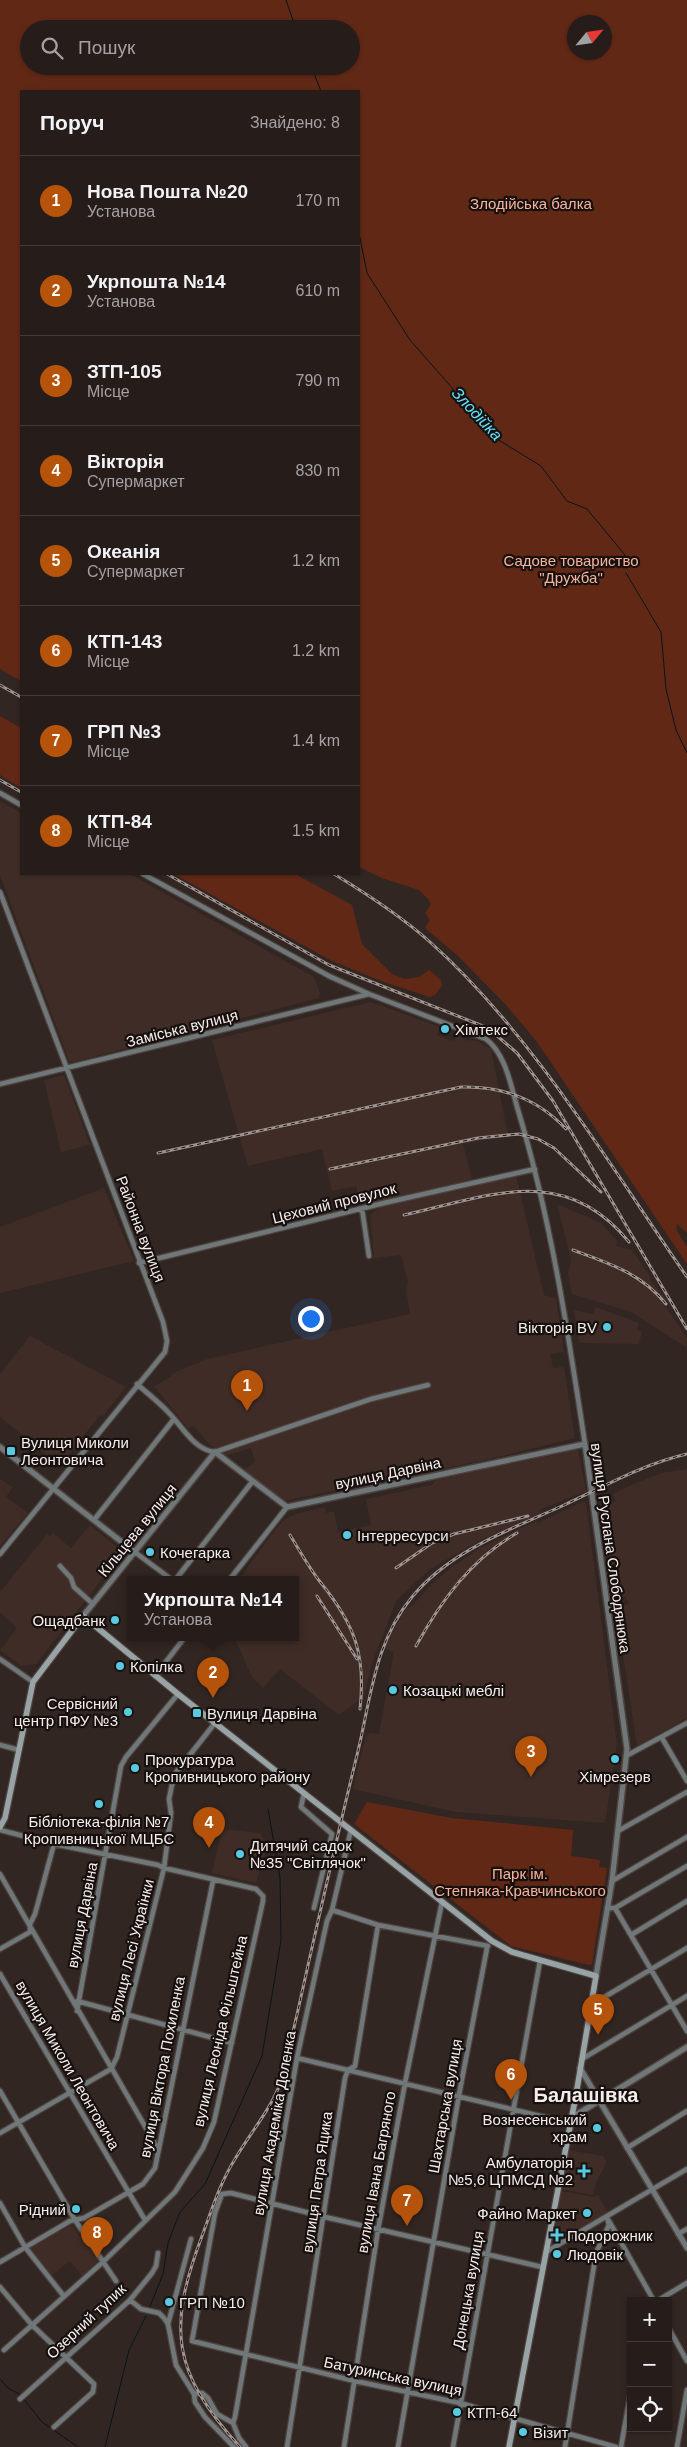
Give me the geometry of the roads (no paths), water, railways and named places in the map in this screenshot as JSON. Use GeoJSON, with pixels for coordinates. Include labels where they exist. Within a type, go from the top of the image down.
{"type":"FeatureCollection","features":[{"type":"Feature","properties":{"kind":"main road"},"geometry":{"type":"LineString","coordinates":[[83,1616],[155,1676],[492,1941],[512,1952],[596,1976]]}},
{"type":"Feature","properties":{"kind":"main road","name":"Кільцева вулиця"},"geometry":{"type":"LineString","coordinates":[[0,1829],[5,1818],[33,1682],[83,1616]]}},
{"type":"Feature","properties":{"kind":"main road","name":"вулиця Руслана Слободянюка"},"geometry":{"type":"LineString","coordinates":[[509,2447],[571,2120],[596,1976]]}},
{"type":"Feature","properties":{"kind":"street"},"geometry":{"type":"LineString","coordinates":[[0,793],[20,804]]}},
{"type":"Feature","properties":{"kind":"street","name":"вулиця Руслана Слободянюка"},"geometry":{"type":"LineString","coordinates":[[145,875],[293,957],[370,994],[486,1038],[495,1046],[513,1094],[535,1169],[562,1294],[585,1444],[626,1756],[612,1881],[596,1976]]}},
{"type":"Feature","properties":{"kind":"street","name":"Районна вулиця"},"geometry":{"type":"LineString","coordinates":[[0,892],[163,1322],[167,1341],[164,1352],[137,1384]]}},
{"type":"Feature","properties":{"kind":"street","name":"Заміська вулиця"},"geometry":{"type":"LineString","coordinates":[[0,1084],[370,994]]}},
{"type":"Feature","properties":{"kind":"street","name":"Цеховий провулок"},"geometry":{"type":"LineString","coordinates":[[140,1263],[362,1210],[384,1203],[535,1169]]}},
{"type":"Feature","properties":{"kind":"street"},"geometry":{"type":"LineString","coordinates":[[362,1210],[369,1256]]}},
{"type":"Feature","properties":{"kind":"street"},"geometry":{"type":"LineString","coordinates":[[0,1554],[137,1384],[208,1451],[215,1452],[371,1399],[428,1385]]}},
{"type":"Feature","properties":{"kind":"street"},"geometry":{"type":"LineString","coordinates":[[94,1520],[174,1419]]}},
{"type":"Feature","properties":{"kind":"street","name":"вулиця Дарвіна"},"geometry":{"type":"LineString","coordinates":[[288,1507],[585,1444]]}},
{"type":"Feature","properties":{"kind":"street"},"geometry":{"type":"LineString","coordinates":[[0,1448],[167,1576]]}},
{"type":"Feature","properties":{"kind":"street"},"geometry":{"type":"LineString","coordinates":[[215,1452],[252,1482],[288,1507],[232,1576]]}},
{"type":"Feature","properties":{"kind":"street","name":"Кільцева вулиця"},"geometry":{"type":"LineString","coordinates":[[83,1616],[215,1452]]}},
{"type":"Feature","properties":{"kind":"street"},"geometry":{"type":"LineString","coordinates":[[178,1576],[252,1482]]}},
{"type":"Feature","properties":{"kind":"street"},"geometry":{"type":"LineString","coordinates":[[60,1566],[71,1578],[74,1587],[93,1604]]}},
{"type":"Feature","properties":{"kind":"street"},"geometry":{"type":"LineString","coordinates":[[155,1676],[182,1641]]}},
{"type":"Feature","properties":{"kind":"street"},"geometry":{"type":"LineString","coordinates":[[0,1659],[33,1682]]}},
{"type":"Feature","properties":{"kind":"street","name":"вулиця Дарвіна"},"geometry":{"type":"LineString","coordinates":[[78,2011],[78,2001],[121,1766],[178,1694]]}},
{"type":"Feature","properties":{"kind":"street","name":"вулиця Лесі Українки"},"geometry":{"type":"LineString","coordinates":[[112,2069],[128,2016],[164,1868],[171,1813],[169,1799],[174,1775],[215,1723]]}},
{"type":"Feature","properties":{"kind":"street"},"geometry":{"type":"LineString","coordinates":[[626,1756],[687,1723]]}},
{"type":"Feature","properties":{"kind":"street"},"geometry":{"type":"LineString","coordinates":[[662,1738],[687,1781]]}},
{"type":"Feature","properties":{"kind":"street"},"geometry":{"type":"LineString","coordinates":[[0,1745],[18,1750]]}},
{"type":"Feature","properties":{"kind":"street"},"geometry":{"type":"LineString","coordinates":[[618,1831],[687,1792]]}},
{"type":"Feature","properties":{"kind":"street"},"geometry":{"type":"LineString","coordinates":[[304,1793],[301,1807],[332,1834],[314,1908]]}},
{"type":"Feature","properties":{"kind":"street"},"geometry":{"type":"LineString","coordinates":[[0,1829],[54,1844],[158,1865],[213,1881]]}},
{"type":"Feature","properties":{"kind":"street","name":"вулиця Академіка Доленка"},"geometry":{"type":"LineString","coordinates":[[232,2423],[273,2204],[297,2058],[327,1921],[332,1910],[351,1830]]}},
{"type":"Feature","properties":{"kind":"street"},"geometry":{"type":"LineString","coordinates":[[612,1881],[687,1836]]}},
{"type":"Feature","properties":{"kind":"street"},"geometry":{"type":"LineString","coordinates":[[0,1949],[28,1934],[54,1844]]}},
{"type":"Feature","properties":{"kind":"street"},"geometry":{"type":"LineString","coordinates":[[606,1908],[615,1908],[687,1866]]}},
{"type":"Feature","properties":{"kind":"street"},"geometry":{"type":"LineString","coordinates":[[0,1874],[158,2149]]}},
{"type":"Feature","properties":{"kind":"street","name":"вулиця Леоніда Фільштейна"},"geometry":{"type":"LineString","coordinates":[[4,2350],[63,2295],[104,2261],[175,2192],[203,2148],[214,2122],[263,1900],[263,1896],[256,1888],[213,1881]]}},
{"type":"Feature","properties":{"kind":"street","name":"вулиця Віктора Похиленка"},"geometry":{"type":"LineString","coordinates":[[0,2262],[76,2220],[84,2218],[150,2177],[154,2168],[213,1881]]}},
{"type":"Feature","properties":{"kind":"street"},"geometry":{"type":"LineString","coordinates":[[630,1935],[687,1901]]}},
{"type":"Feature","properties":{"kind":"street","name":"вулиця Івана Багряного"},"geometry":{"type":"LineString","coordinates":[[344,2447],[378,2230],[405,2083],[442,1902]]}},
{"type":"Feature","properties":{"kind":"street"},"geometry":{"type":"LineString","coordinates":[[615,1908],[687,2030]]}},
{"type":"Feature","properties":{"kind":"street"},"geometry":{"type":"LineString","coordinates":[[332,1910],[378,1925],[487,1948],[492,1941]]}},
{"type":"Feature","properties":{"kind":"street","name":"вулиця Петра Яцика"},"geometry":{"type":"LineString","coordinates":[[287,2447],[325,2217],[345,2078],[348,2070],[355,2066],[378,1925]]}},
{"type":"Feature","properties":{"kind":"street","name":"Шахтарська вулиця"},"geometry":{"type":"LineString","coordinates":[[398,2447],[433,2240],[487,1948]]}},
{"type":"Feature","properties":{"kind":"street"},"geometry":{"type":"LineString","coordinates":[[590,2005],[687,1948]]}},
{"type":"Feature","properties":{"kind":"street","name":"Донецька вулиця"},"geometry":{"type":"LineString","coordinates":[[454,2447],[460,2403],[540,1961]]}},
{"type":"Feature","properties":{"kind":"street","name":"вулиця Миколи Леонтовича"},"geometry":{"type":"LineString","coordinates":[[0,1974],[145,2220]]}},
{"type":"Feature","properties":{"kind":"street"},"geometry":{"type":"LineString","coordinates":[[69,1996],[78,2001],[128,2016],[232,2043]]}},
{"type":"Feature","properties":{"kind":"street"},"geometry":{"type":"LineString","coordinates":[[581,2060],[687,1996]]}},
{"type":"Feature","properties":{"kind":"street"},"geometry":{"type":"LineString","coordinates":[[297,2058],[513,2109],[571,2120],[687,2047]]}},
{"type":"Feature","properties":{"kind":"street"},"geometry":{"type":"LineString","coordinates":[[580,2067],[687,2248]]}},
{"type":"Feature","properties":{"kind":"street"},"geometry":{"type":"LineString","coordinates":[[0,2133],[112,2069]]}},
{"type":"Feature","properties":{"kind":"street"},"geometry":{"type":"LineString","coordinates":[[0,2091],[76,2220],[116,2281]]}},
{"type":"Feature","properties":{"kind":"street"},"geometry":{"type":"LineString","coordinates":[[627,2148],[687,2112]]}},
{"type":"Feature","properties":{"kind":"street"},"geometry":{"type":"LineString","coordinates":[[545,2252],[687,2169]]}},
{"type":"Feature","properties":{"kind":"street","name":"Батуринська вулиця"},"geometry":{"type":"LineString","coordinates":[[273,2204],[231,2193],[222,2194],[215,2213],[192,2341],[355,2381],[460,2403],[616,2447]]}},
{"type":"Feature","properties":{"kind":"street"},"geometry":{"type":"LineString","coordinates":[[0,2203],[25,2247],[63,2295]]}},
{"type":"Feature","properties":{"kind":"street"},"geometry":{"type":"LineString","coordinates":[[273,2204],[542,2267]]}},
{"type":"Feature","properties":{"kind":"street"},"geometry":{"type":"LineString","coordinates":[[607,2216],[653,2297]]}},
{"type":"Feature","properties":{"kind":"street"},"geometry":{"type":"LineString","coordinates":[[565,2447],[596,2253],[609,2225],[607,2216]]}},
{"type":"Feature","properties":{"kind":"street"},"geometry":{"type":"LineString","coordinates":[[678,2234],[687,2229]]}},
{"type":"Feature","properties":{"kind":"street"},"geometry":{"type":"LineString","coordinates":[[191,2239],[168,2324],[176,2365],[194,2394],[195,2402],[205,2417],[234,2447]]}},
{"type":"Feature","properties":{"kind":"street","name":"Озерний тупик"},"geometry":{"type":"LineString","coordinates":[[20,2399],[130,2300],[152,2273],[156,2266],[158,2253]]}},
{"type":"Feature","properties":{"kind":"street"},"geometry":{"type":"LineString","coordinates":[[662,2297],[687,2283]]}},
{"type":"Feature","properties":{"kind":"street"},"geometry":{"type":"LineString","coordinates":[[0,2287],[32,2325],[94,2384],[93,2392],[54,2427]]}},
{"type":"Feature","properties":{"kind":"street"},"geometry":{"type":"LineString","coordinates":[[130,2300],[141,2309],[159,2313],[168,2324]]}},
{"type":"Feature","properties":{"kind":"street"},"geometry":{"type":"LineString","coordinates":[[672,2334],[687,2361]]}},
{"type":"Feature","properties":{"kind":"street"},"geometry":{"type":"LineString","coordinates":[[677,2447],[687,2390]]}},
{"type":"Feature","properties":{"kind":"street"},"geometry":{"type":"LineString","coordinates":[[194,2394],[202,2393],[208,2398],[217,2414],[232,2423],[239,2438],[246,2447]]}},
{"type":"Feature","properties":{"kind":"street"},"geometry":{"type":"LineString","coordinates":[[621,2447],[627,2413]]}},
{"type":"Feature","properties":{"kind":"waterway","name":"Злодійка"},"geometry":{"type":"LineString","coordinates":[[286,0],[293,20]]}},
{"type":"Feature","properties":{"kind":"waterway","name":"Злодійка"},"geometry":{"type":"LineString","coordinates":[[315,75],[321,90]]}},
{"type":"Feature","properties":{"kind":"waterway","name":"Злодійка"},"geometry":{"type":"LineString","coordinates":[[360,238],[367,273],[410,340],[497,439],[541,466],[567,501],[587,509],[625,555],[625,567]]}},
{"type":"Feature","properties":{"kind":"waterway","name":"Злодійка"},"geometry":{"type":"LineString","coordinates":[[626,573],[661,632],[666,689],[676,730],[687,753]]}},
{"type":"Feature","properties":{"kind":"waterway"},"geometry":{"type":"LineString","coordinates":[[149,2309],[163,2274],[168,2243],[180,2212],[205,2184],[262,2056],[281,1940],[280,1878],[268,1809]]}},
{"type":"Feature","properties":{"kind":"waterway"},"geometry":{"type":"LineString","coordinates":[[105,2447],[129,2350],[146,2316]]}},
{"type":"Feature","properties":{"kind":"waterway"},"geometry":{"type":"LineString","coordinates":[[0,2379],[8,2388],[21,2395]]}},
{"type":"Feature","properties":{"kind":"waterway"},"geometry":{"type":"LineString","coordinates":[[23,2398],[42,2422],[78,2447]]}},
{"type":"Feature","properties":{"kind":"railway"},"geometry":{"type":"LineString","coordinates":[[0,685],[20,696]]}},
{"type":"Feature","properties":{"kind":"railway"},"geometry":{"type":"LineString","coordinates":[[0,780],[20,791]]}},
{"type":"Feature","properties":{"kind":"railway"},"geometry":{"type":"LineString","coordinates":[[169,875],[329,965],[488,1028],[517,1053],[553,1101],[687,1329]]}},
{"type":"Feature","properties":{"kind":"railway"},"geometry":{"type":"LineString","coordinates":[[336,875],[384,906],[419,932],[467,978],[502,1017],[568,1102],[687,1277]]}},
{"type":"Feature","properties":{"kind":"railway"},"geometry":{"type":"LineString","coordinates":[[158,1153],[461,1087],[490,1089],[518,1096],[543,1110],[566,1129]]}},
{"type":"Feature","properties":{"kind":"railway"},"geometry":{"type":"LineString","coordinates":[[330,1169],[478,1138],[519,1134],[538,1139],[554,1148],[601,1192]]}},
{"type":"Feature","properties":{"kind":"railway"},"geometry":{"type":"LineString","coordinates":[[404,1215],[495,1194],[524,1191],[552,1193],[578,1201],[604,1217],[629,1242]]}},
{"type":"Feature","properties":{"kind":"railway"},"geometry":{"type":"LineString","coordinates":[[573,1250],[623,1270],[646,1284],[666,1304]]}},
{"type":"Feature","properties":{"kind":"railway"},"geometry":{"type":"LineString","coordinates":[[240,2447],[217,2420],[200,2395],[189,2372],[182,2348],[181,2324],[184,2298],[191,2269],[221,2187],[235,2159],[270,2104],[280,2084],[376,1672],[389,1633],[412,1597],[427,1581],[462,1554],[501,1533],[623,1477],[671,1458],[687,1454]]}},
{"type":"Feature","properties":{"kind":"railway"},"geometry":{"type":"LineString","coordinates":[[396,1568],[432,1543],[454,1534],[528,1516]]}},
{"type":"Feature","properties":{"kind":"railway"},"geometry":{"type":"LineString","coordinates":[[416,1646],[447,1597],[471,1568],[500,1543],[517,1533]]}},
{"type":"Feature","properties":{"kind":"railway"},"geometry":{"type":"LineString","coordinates":[[290,1535],[312,1571],[333,1598],[350,1627],[356,1642],[361,1672],[360,1709]]}},
{"type":"Feature","properties":{"kind":"railway"},"geometry":{"type":"LineString","coordinates":[[317,1596],[357,1659]]}},
{"type":"Feature","properties":{"kind":"place","name":"Хімтекс"},"geometry":{"type":"Point","coordinates":[445,1029]}},
{"type":"Feature","properties":{"kind":"place","name":"Вікторія BV"},"geometry":{"type":"Point","coordinates":[607,1327]}},
{"type":"Feature","properties":{"kind":"place","name":"Нова Пошта №20"},"geometry":{"type":"Point","coordinates":[247,1411]}},
{"type":"Feature","properties":{"kind":"place","name":"Вулиця Миколи Леонтовича"},"geometry":{"type":"Point","coordinates":[11,1451]}},
{"type":"Feature","properties":{"kind":"place","name":"Інтерресурси"},"geometry":{"type":"Point","coordinates":[347,1535]}},
{"type":"Feature","properties":{"kind":"place","name":"Кочегарка"},"geometry":{"type":"Point","coordinates":[150,1552]}},
{"type":"Feature","properties":{"kind":"place","name":"Ощадбанк"},"geometry":{"type":"Point","coordinates":[115,1620]}},
{"type":"Feature","properties":{"kind":"place","name":"Копілка"},"geometry":{"type":"Point","coordinates":[120,1666]}},
{"type":"Feature","properties":{"kind":"place","name":"Козацькі меблі"},"geometry":{"type":"Point","coordinates":[393,1690]}},
{"type":"Feature","properties":{"kind":"place","name":"Укрпошта №14"},"geometry":{"type":"Point","coordinates":[213,1698]}},
{"type":"Feature","properties":{"kind":"place","name":"Сервісний центр ПФУ №3"},"geometry":{"type":"Point","coordinates":[128,1712]}},
{"type":"Feature","properties":{"kind":"place","name":"Вулиця Дарвіна"},"geometry":{"type":"Point","coordinates":[197,1713]}},
{"type":"Feature","properties":{"kind":"place","name":"Хімрезерв"},"geometry":{"type":"Point","coordinates":[615,1759]}},
{"type":"Feature","properties":{"kind":"place","name":"Прокуратура Кропивницького району"},"geometry":{"type":"Point","coordinates":[135,1768]}},
{"type":"Feature","properties":{"kind":"place","name":"ЗТП-105"},"geometry":{"type":"Point","coordinates":[531,1777]}},
{"type":"Feature","properties":{"kind":"place","name":"Бібліотека-філія №7 Кропивницької МЦБС"},"geometry":{"type":"Point","coordinates":[99,1804]}},
{"type":"Feature","properties":{"kind":"place","name":"Вікторія"},"geometry":{"type":"Point","coordinates":[209,1848]}},
{"type":"Feature","properties":{"kind":"place","name":"Дитячий садок №35 \"Світлячок\""},"geometry":{"type":"Point","coordinates":[240,1854]}},
{"type":"Feature","properties":{"kind":"place","name":"Океанія"},"geometry":{"type":"Point","coordinates":[598,2035]}},
{"type":"Feature","properties":{"kind":"place","name":"КТП-143"},"geometry":{"type":"Point","coordinates":[511,2100]}},
{"type":"Feature","properties":{"kind":"place","name":"Вознесенський храм"},"geometry":{"type":"Point","coordinates":[597,2128]}},
{"type":"Feature","properties":{"kind":"place","name":"Амбулаторія №5,6 ЦПМСД №2"},"geometry":{"type":"Point","coordinates":[584,2171]}},
{"type":"Feature","properties":{"kind":"place","name":"Рідний"},"geometry":{"type":"Point","coordinates":[76,2209]}},
{"type":"Feature","properties":{"kind":"place","name":"Файно Маркет"},"geometry":{"type":"Point","coordinates":[587,2213]}},
{"type":"Feature","properties":{"kind":"place","name":"ГРП №3"},"geometry":{"type":"Point","coordinates":[407,2226]}},
{"type":"Feature","properties":{"kind":"place","name":"Подорожник"},"geometry":{"type":"Point","coordinates":[557,2235]}},
{"type":"Feature","properties":{"kind":"place","name":"Людовік"},"geometry":{"type":"Point","coordinates":[557,2254]}},
{"type":"Feature","properties":{"kind":"place","name":"КТП-84"},"geometry":{"type":"Point","coordinates":[97,2258]}},
{"type":"Feature","properties":{"kind":"place","name":"ГРП №10"},"geometry":{"type":"Point","coordinates":[169,2302]}},
{"type":"Feature","properties":{"kind":"place","name":"КТП-64"},"geometry":{"type":"Point","coordinates":[457,2412]}},
{"type":"Feature","properties":{"kind":"place","name":"Візит"},"geometry":{"type":"Point","coordinates":[523,2432]}},
{"type":"Feature","properties":{"kind":"district","name":"Балашівка"},"geometry":{"type":"Point","coordinates":[586,2095]}},
{"type":"Feature","properties":{"kind":"park label","name":"Злодійська балка"},"geometry":{"type":"Point","coordinates":[531,203]}},
{"type":"Feature","properties":{"kind":"park label","name":"Садове товариство \"Дружба\""},"geometry":{"type":"Point","coordinates":[571,568]}},
{"type":"Feature","properties":{"kind":"park label","name":"Парк ім. Степняка-Кравчинського"},"geometry":{"type":"Point","coordinates":[520,1882]}}]}
